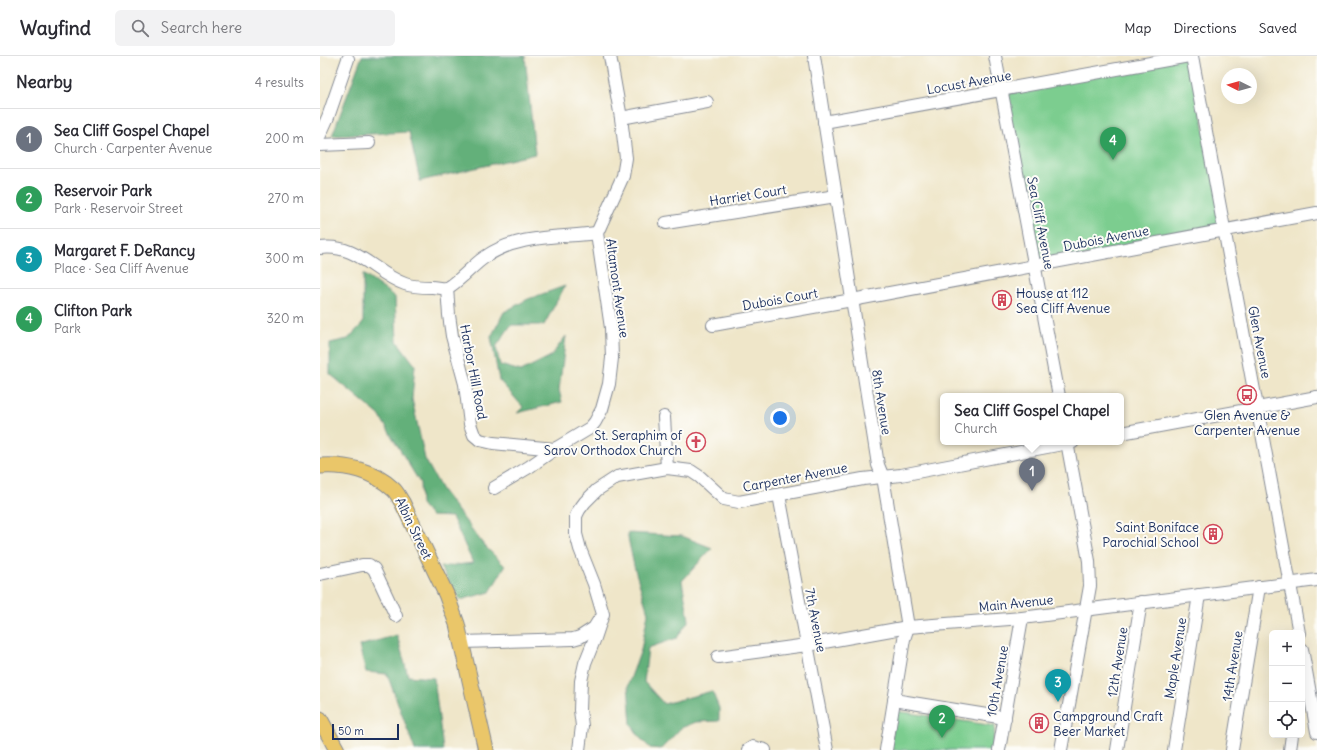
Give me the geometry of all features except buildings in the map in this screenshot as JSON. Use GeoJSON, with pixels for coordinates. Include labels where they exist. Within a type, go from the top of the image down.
{"type":"FeatureCollection","features":[{"type":"Feature","properties":{"kind":"main road","name":"Albin Street"},"geometry":{"type":"LineString","coordinates":[[320,466],[349,467],[362,470],[394,489],[402,502],[446,594],[457,624],[486,750]]}},
{"type":"Feature","properties":{"kind":"main road"},"geometry":{"type":"LineString","coordinates":[[320,719],[337,750]]}},
{"type":"Feature","properties":{"kind":"street","name":"Altamont Avenue"},"geometry":{"type":"LineString","coordinates":[[555,449],[584,433],[595,422],[602,409],[609,384],[612,363],[611,328],[597,233],[625,167],[626,158],[621,118],[610,56]]}},
{"type":"Feature","properties":{"kind":"street","name":"8th Avenue"},"geometry":{"type":"LineString","coordinates":[[814,56],[878,465],[883,477],[908,627],[904,639],[886,750]]}},
{"type":"Feature","properties":{"kind":"street","name":"Sea Cliff Avenue"},"geometry":{"type":"LineString","coordinates":[[995,56],[1058,393]]}},
{"type":"Feature","properties":{"kind":"street","name":"Locust Avenue"},"geometry":{"type":"LineString","coordinates":[[824,122],[1189,56]]}},
{"type":"Feature","properties":{"kind":"street","name":"Glen Avenue"},"geometry":{"type":"LineString","coordinates":[[1192,56],[1298,630]]}},
{"type":"Feature","properties":{"kind":"street"},"geometry":{"type":"LineString","coordinates":[[320,135],[328,117],[348,59]]}},
{"type":"Feature","properties":{"kind":"street"},"geometry":{"type":"LineString","coordinates":[[621,118],[707,102]]}},
{"type":"Feature","properties":{"kind":"street"},"geometry":{"type":"LineString","coordinates":[[320,144],[369,143]]}},
{"type":"Feature","properties":{"kind":"street","name":"Harriet Court"},"geometry":{"type":"LineString","coordinates":[[666,223],[836,196]]}},
{"type":"Feature","properties":{"kind":"street","name":"Dubois Avenue"},"geometry":{"type":"LineString","coordinates":[[852,300],[1317,213]]}},
{"type":"Feature","properties":{"kind":"street"},"geometry":{"type":"LineString","coordinates":[[320,248],[340,248],[354,253],[393,279],[406,284],[421,287],[447,288],[485,256],[511,243],[557,235],[597,233]]}},
{"type":"Feature","properties":{"kind":"street","name":"Harbor Hill Road"},"geometry":{"type":"LineString","coordinates":[[447,288],[452,336],[465,384],[470,424],[474,436],[480,440],[493,443],[555,449]]}},
{"type":"Feature","properties":{"kind":"street","name":"Dubois Court"},"geometry":{"type":"LineString","coordinates":[[713,325],[852,300]]}},
{"type":"Feature","properties":{"kind":"street"},"geometry":{"type":"LineString","coordinates":[[1124,432],[1317,396]]}},
{"type":"Feature","properties":{"kind":"street"},"geometry":{"type":"LineString","coordinates":[[664,417],[667,468]]}},
{"type":"Feature","properties":{"kind":"street","name":"Carpenter Avenue"},"geometry":{"type":"LineString","coordinates":[[603,614],[594,584],[580,549],[576,534],[576,516],[585,502],[597,490],[604,484],[617,477],[667,468],[691,471],[700,477],[720,496],[728,501],[739,502],[863,479],[909,473],[1054,445]]}},
{"type":"Feature","properties":{"kind":"street"},"geometry":{"type":"LineString","coordinates":[[1061,750],[1090,586],[1089,560],[1070,445]]}},
{"type":"Feature","properties":{"kind":"street"},"geometry":{"type":"LineString","coordinates":[[494,488],[555,449]]}},
{"type":"Feature","properties":{"kind":"street","name":"7th Avenue"},"geometry":{"type":"LineString","coordinates":[[779,495],[826,750]]}},
{"type":"Feature","properties":{"kind":"street"},"geometry":{"type":"LineString","coordinates":[[320,574],[362,565],[369,565],[374,570],[396,616]]}},
{"type":"Feature","properties":{"kind":"street","name":"Main Avenue"},"geometry":{"type":"LineString","coordinates":[[718,657],[807,645],[908,627],[1022,618],[1317,580]]}},
{"type":"Feature","properties":{"kind":"street","name":"14th Avenue"},"geometry":{"type":"LineString","coordinates":[[1232,750],[1259,587]]}},
{"type":"Feature","properties":{"kind":"street","name":"Maple Avenue"},"geometry":{"type":"LineString","coordinates":[[1174,750],[1199,595]]}},
{"type":"Feature","properties":{"kind":"street","name":"12th Avenue"},"geometry":{"type":"LineString","coordinates":[[1117,750],[1141,602]]}},
{"type":"Feature","properties":{"kind":"street"},"geometry":{"type":"LineString","coordinates":[[462,642],[573,639],[580,637],[594,628],[603,614]]}},
{"type":"Feature","properties":{"kind":"street"},"geometry":{"type":"LineString","coordinates":[[579,750],[582,726],[580,710],[581,681],[585,663],[603,614]]}},
{"type":"Feature","properties":{"kind":"street","name":"10th Avenue"},"geometry":{"type":"LineString","coordinates":[[999,750],[1022,618]]}},
{"type":"Feature","properties":{"kind":"street"},"geometry":{"type":"LineString","coordinates":[[1305,666],[1317,732]]}},
{"type":"Feature","properties":{"kind":"street"},"geometry":{"type":"LineString","coordinates":[[894,700],[1005,718]]}},
{"type":"Feature","properties":{"kind":"street"},"geometry":{"type":"LineString","coordinates":[[1290,750],[1292,738]]}},
{"type":"Feature","properties":{"kind":"street"},"geometry":{"type":"LineString","coordinates":[[748,750],[753,747],[765,750]]}},
{"type":"Feature","properties":{"kind":"green space"},"geometry":{"type":"Polygon","coordinates":[[[362,56],[525,56],[535,154],[420,181],[409,132],[332,136],[362,56]]]}},
{"type":"Feature","properties":{"kind":"green space"},"geometry":{"type":"Polygon","coordinates":[[[1189,56],[1225,230],[1035,265],[1002,90],[1189,56]]]}},
{"type":"Feature","properties":{"kind":"green space"},"geometry":{"type":"Polygon","coordinates":[[[363,274],[395,297],[397,341],[415,365],[412,399],[425,459],[442,490],[483,544],[505,566],[490,592],[460,600],[440,567],[473,563],[452,517],[431,516],[421,504],[420,483],[379,415],[330,374],[330,343],[348,339],[363,323],[363,274]]]}},
{"type":"Feature","properties":{"kind":"green space"},"geometry":{"type":"Polygon","coordinates":[[[565,286],[544,325],[511,325],[496,347],[500,365],[521,371],[551,356],[566,336],[559,390],[562,402],[517,413],[523,407],[499,380],[491,337],[504,312],[528,299],[565,286]]]}},
{"type":"Feature","properties":{"kind":"green space"},"geometry":{"type":"Polygon","coordinates":[[[627,533],[682,536],[712,548],[682,581],[689,620],[677,638],[648,648],[644,682],[664,704],[712,691],[719,708],[719,721],[696,722],[681,728],[661,749],[650,748],[641,739],[631,724],[628,685],[641,650],[648,613],[634,566],[627,533]]]}},
{"type":"Feature","properties":{"kind":"green space"},"geometry":{"type":"Polygon","coordinates":[[[397,635],[408,676],[434,678],[443,750],[415,750],[387,674],[366,672],[359,646],[397,635]]]}},
{"type":"Feature","properties":{"kind":"green space"},"geometry":{"type":"Polygon","coordinates":[[[896,711],[995,726],[992,750],[890,750],[896,711]]]}},
{"type":"Feature","properties":{"kind":"place","name":"Clifton Park"},"geometry":{"type":"Point","coordinates":[1113,160]}},
{"type":"Feature","properties":{"kind":"place","name":"House at 112 Sea Cliff Avenue"},"geometry":{"type":"Point","coordinates":[1002,300]}},
{"type":"Feature","properties":{"kind":"place","name":"Glen Avenue & Carpenter Avenue"},"geometry":{"type":"Point","coordinates":[1247,395]}},
{"type":"Feature","properties":{"kind":"place","name":"St. Seraphim of Sarov Orthodox Church"},"geometry":{"type":"Point","coordinates":[696,442]}},
{"type":"Feature","properties":{"kind":"place","name":"Sea Cliff Gospel Chapel"},"geometry":{"type":"Point","coordinates":[1032,491]}},
{"type":"Feature","properties":{"kind":"place","name":"Saint Boniface Parochial School"},"geometry":{"type":"Point","coordinates":[1213,534]}},
{"type":"Feature","properties":{"kind":"place","name":"Margaret F. DeRancy"},"geometry":{"type":"Point","coordinates":[1058,702]}},
{"type":"Feature","properties":{"kind":"place","name":"Campground Craft Beer Market"},"geometry":{"type":"Point","coordinates":[1039,723]}},
{"type":"Feature","properties":{"kind":"place","name":"Reservoir Park"},"geometry":{"type":"Point","coordinates":[942,738]}}]}
